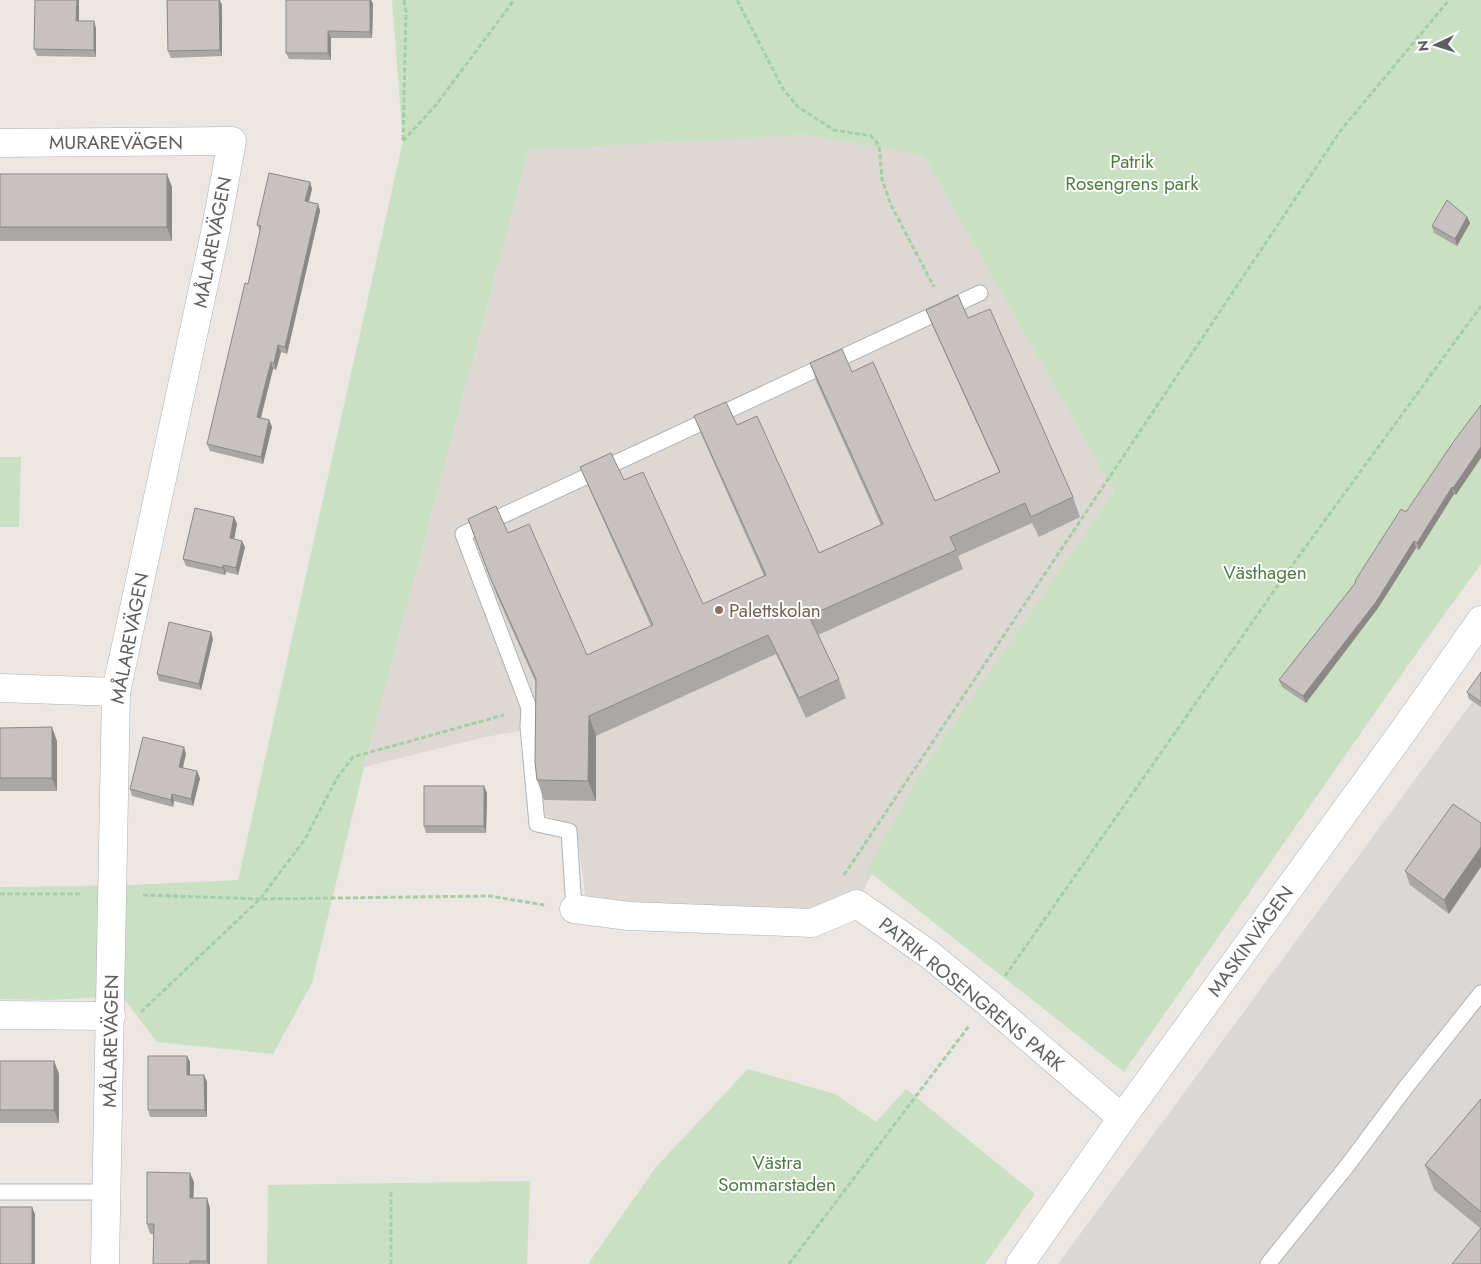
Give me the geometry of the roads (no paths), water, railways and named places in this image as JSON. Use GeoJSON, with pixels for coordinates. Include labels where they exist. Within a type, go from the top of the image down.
{"type":"FeatureCollection","features":[{"type":"Feature","properties":{"kind":"street","name":"MURAREVÄGEN"},"geometry":{"type":"LineString","coordinates":[[0,142],[232,141]]}},
{"type":"Feature","properties":{"kind":"street","name":"MÅLAREVÄGEN"},"geometry":{"type":"LineString","coordinates":[[105,1264],[116,692],[215,233],[232,141]]}},
{"type":"Feature","properties":{"kind":"street","name":"MASKINVÄGEN"},"geometry":{"type":"LineString","coordinates":[[1020,1264],[1122,1118],[1479,629]]}},
{"type":"Feature","properties":{"kind":"street"},"geometry":{"type":"LineString","coordinates":[[0,688],[116,692]]}},
{"type":"Feature","properties":{"kind":"street","name":"PATRIK ROSENGRENS PARK"},"geometry":{"type":"LineString","coordinates":[[574,909],[629,916],[812,923],[857,904],[930,955],[1122,1118]]}},
{"type":"Feature","properties":{"kind":"street"},"geometry":{"type":"LineString","coordinates":[[0,1015],[110,1028]]}},
{"type":"Feature","properties":{"kind":"lane"},"geometry":{"type":"LineString","coordinates":[[574,909],[569,830],[537,824],[528,727],[529,708],[463,534],[980,293]]}},
{"type":"Feature","properties":{"kind":"lane"},"geometry":{"type":"LineString","coordinates":[[1268,1264],[1347,1166],[1481,992]]}},
{"type":"Feature","properties":{"kind":"lane"},"geometry":{"type":"LineString","coordinates":[[0,1192],[107,1192]]}},
{"type":"Feature","properties":{"kind":"place","name":"Palettskolan"},"geometry":{"type":"Point","coordinates":[719,610]}},
{"type":"Feature","properties":{"kind":"park label","name":"Patrik Rosengrens park"},"geometry":{"type":"Point","coordinates":[1132,172]}},
{"type":"Feature","properties":{"kind":"park label","name":"Västhagen"},"geometry":{"type":"Point","coordinates":[1265,572]}},
{"type":"Feature","properties":{"kind":"park label","name":"Västra Sommarstaden"},"geometry":{"type":"Point","coordinates":[777,1173]}}]}
